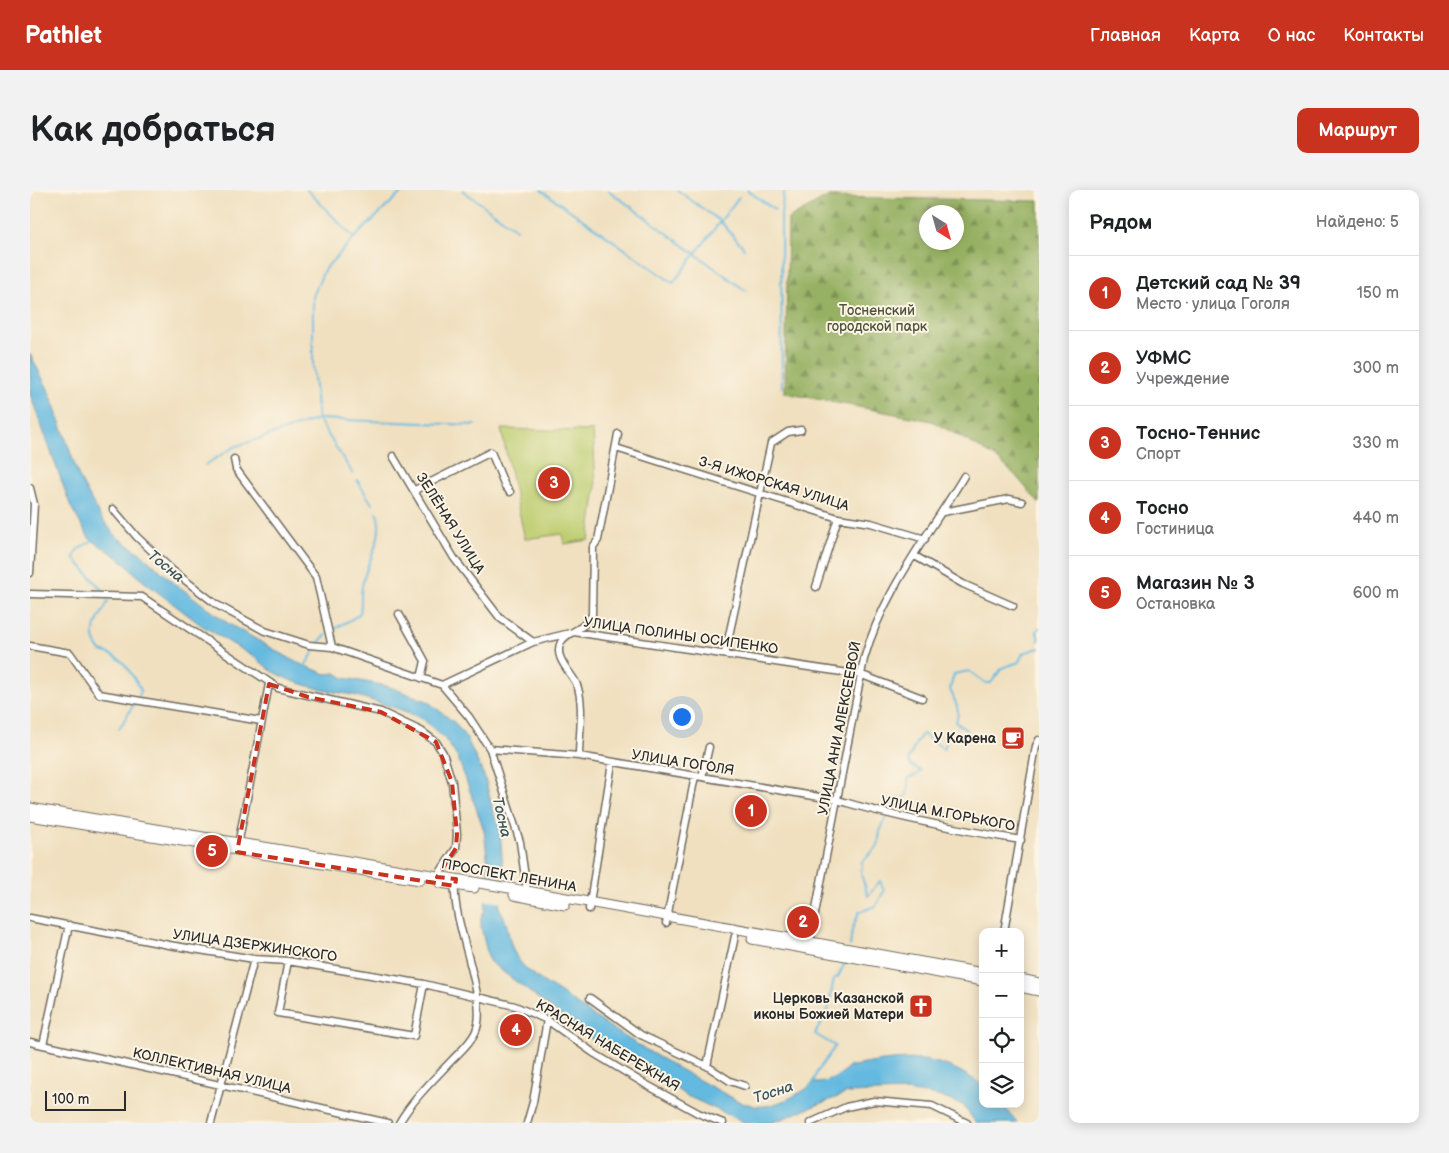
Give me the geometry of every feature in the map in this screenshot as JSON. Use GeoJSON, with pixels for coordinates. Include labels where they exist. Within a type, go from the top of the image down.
{"type":"FeatureCollection","features":[{"type":"Feature","properties":{"kind":"main road","name":"ПРОСПЕКТ ЛЕНИНА"},"geometry":{"type":"LineString","coordinates":[[30,808],[238,847],[521,892],[979,979]]}},
{"type":"Feature","properties":{"kind":"main road","name":"ПРОСПЕКТ ЛЕНИНА"},"geometry":{"type":"LineString","coordinates":[[30,816],[440,877],[455,882]]}},
{"type":"Feature","properties":{"kind":"main road","name":"ПРОСПЕКТ ЛЕНИНА"},"geometry":{"type":"LineString","coordinates":[[667,920],[735,936],[809,946]]}},
{"type":"Feature","properties":{"kind":"main road","name":"ПРОСПЕКТ ЛЕНИНА"},"geometry":{"type":"LineString","coordinates":[[867,957],[979,972]]}},
{"type":"Feature","properties":{"kind":"main road"},"geometry":{"type":"LineString","coordinates":[[1024,980],[1039,983]]}},
{"type":"Feature","properties":{"kind":"main road"},"geometry":{"type":"LineString","coordinates":[[1024,988],[1039,991]]}},
{"type":"Feature","properties":{"kind":"street"},"geometry":{"type":"LineString","coordinates":[[725,654],[759,493],[772,443],[788,432],[801,430]]}},
{"type":"Feature","properties":{"kind":"street"},"geometry":{"type":"LineString","coordinates":[[579,756],[580,696],[576,684],[560,658],[559,649],[565,637],[586,625],[593,608],[593,547],[598,540],[618,434]]}},
{"type":"Feature","properties":{"kind":"street","name":"3-Я ИЖОРСКАЯ УЛИЦА"},"geometry":{"type":"LineString","coordinates":[[616,448],[838,518],[871,523],[925,539]]}},
{"type":"Feature","properties":{"kind":"street"},"geometry":{"type":"LineString","coordinates":[[414,490],[492,452],[505,486],[510,492]]}},
{"type":"Feature","properties":{"kind":"street","name":"ЗЕЛЁНАЯ УЛИЦА"},"geometry":{"type":"LineString","coordinates":[[393,456],[454,558],[500,618],[533,642]]}},
{"type":"Feature","properties":{"kind":"street"},"geometry":{"type":"LineString","coordinates":[[234,459],[236,468],[316,577],[332,647]]}},
{"type":"Feature","properties":{"kind":"street","name":"УЛИЦА АНИ АЛЕКСЕЕВОЙ"},"geometry":{"type":"LineString","coordinates":[[809,946],[862,675],[877,619],[885,602],[964,476]]}},
{"type":"Feature","properties":{"kind":"street"},"geometry":{"type":"LineString","coordinates":[[30,573],[34,504],[31,492]]}},
{"type":"Feature","properties":{"kind":"street"},"geometry":{"type":"LineString","coordinates":[[943,512],[1009,500],[1022,502]]}},
{"type":"Feature","properties":{"kind":"street"},"geometry":{"type":"LineString","coordinates":[[113,509],[137,537],[172,570],[217,605],[265,631],[309,645],[332,647],[442,685],[469,717],[490,748],[520,842],[521,892]]}},
{"type":"Feature","properties":{"kind":"street"},"geometry":{"type":"LineString","coordinates":[[816,587],[838,518]]}},
{"type":"Feature","properties":{"kind":"street"},"geometry":{"type":"LineString","coordinates":[[915,556],[963,584],[1013,606]]}},
{"type":"Feature","properties":{"kind":"street"},"geometry":{"type":"LineString","coordinates":[[30,594],[142,597],[269,684],[308,697],[357,705],[381,712],[421,731],[436,742],[443,753],[452,782],[457,834],[456,848],[441,871],[440,877]]}},
{"type":"Feature","properties":{"kind":"street"},"geometry":{"type":"LineString","coordinates":[[399,614],[425,661],[421,678]]}},
{"type":"Feature","properties":{"kind":"street","name":"УЛИЦА ПОЛИНЫ ОСИПЕНКО"},"geometry":{"type":"LineString","coordinates":[[442,685],[533,642],[574,632],[862,675],[922,698]]}},
{"type":"Feature","properties":{"kind":"street"},"geometry":{"type":"LineString","coordinates":[[30,646],[70,653],[99,694],[261,720]]}},
{"type":"Feature","properties":{"kind":"street"},"geometry":{"type":"LineString","coordinates":[[238,847],[269,684]]}},
{"type":"Feature","properties":{"kind":"street"},"geometry":{"type":"LineString","coordinates":[[1005,928],[1038,744]]}},
{"type":"Feature","properties":{"kind":"street"},"geometry":{"type":"LineString","coordinates":[[702,777],[709,747]]}},
{"type":"Feature","properties":{"kind":"street","name":"УЛИЦА ГОГОЛЯ"},"geometry":{"type":"LineString","coordinates":[[490,748],[579,756],[838,800],[871,810]]}},
{"type":"Feature","properties":{"kind":"street"},"geometry":{"type":"LineString","coordinates":[[589,906],[612,763]]}},
{"type":"Feature","properties":{"kind":"street"},"geometry":{"type":"LineString","coordinates":[[667,920],[695,776]]}},
{"type":"Feature","properties":{"kind":"street","name":"УЛИЦА М.ГОРЬКОГО"},"geometry":{"type":"LineString","coordinates":[[871,810],[1021,840]]}},
{"type":"Feature","properties":{"kind":"street"},"geometry":{"type":"LineString","coordinates":[[399,1123],[416,1099],[475,1033],[480,1018],[477,997],[456,910],[455,882]]}},
{"type":"Feature","properties":{"kind":"street","name":"УЛИЦА ДЗЕРЖИНСКОГО"},"geometry":{"type":"LineString","coordinates":[[30,918],[254,959],[288,961],[424,984],[477,997]]}},
{"type":"Feature","properties":{"kind":"street"},"geometry":{"type":"LineString","coordinates":[[43,1045],[69,925]]}},
{"type":"Feature","properties":{"kind":"street"},"geometry":{"type":"LineString","coordinates":[[707,1066],[735,936]]}},
{"type":"Feature","properties":{"kind":"street"},"geometry":{"type":"LineString","coordinates":[[211,1123],[223,1085],[254,959]]}},
{"type":"Feature","properties":{"kind":"street"},"geometry":{"type":"LineString","coordinates":[[288,961],[278,1013],[395,1033],[414,1036],[424,984]]}},
{"type":"Feature","properties":{"kind":"street","name":"КРАСНАЯ НАБЕРЕЖНАЯ"},"geometry":{"type":"LineString","coordinates":[[477,997],[515,1006],[547,1020],[611,1064],[698,1113],[723,1123]]}},
{"type":"Feature","properties":{"kind":"street"},"geometry":{"type":"LineString","coordinates":[[590,998],[641,1035],[707,1066],[730,1081],[745,1086]]}},
{"type":"Feature","properties":{"kind":"street"},"geometry":{"type":"LineString","coordinates":[[527,1123],[534,1102],[547,1020]]}},
{"type":"Feature","properties":{"kind":"street","name":"КОЛЛЕКТИВНАЯ УЛИЦА"},"geometry":{"type":"LineString","coordinates":[[30,1042],[388,1123]]}},
{"type":"Feature","properties":{"kind":"street"},"geometry":{"type":"LineString","coordinates":[[810,1123],[846,1107],[874,1101],[932,1106],[967,1123]]}},
{"type":"Feature","properties":{"kind":"highlighted area"},"geometry":{"type":"Polygon","coordinates":[[[269,684],[308,697],[381,712],[436,742],[452,782],[457,834],[456,848],[437,877],[456,879],[455,886],[237,852],[269,684]]]}},
{"type":"Feature","properties":{"kind":"green space","name":"Тосненский городской парк"},"geometry":{"type":"Polygon","coordinates":[[[827,197],[1039,201],[1039,503],[1015,475],[994,456],[932,421],[785,393],[788,219],[827,197]]]}},
{"type":"Feature","properties":{"kind":"green space"},"geometry":{"type":"Polygon","coordinates":[[[501,429],[593,431],[596,487],[589,540],[564,544],[562,534],[525,539],[501,429]]]}},
{"type":"Feature","properties":{"kind":"water"},"geometry":{"type":"Polygon","coordinates":[[[30,354],[50,393],[79,477],[101,518],[117,537],[144,556],[173,582],[229,624],[298,663],[326,674],[336,673],[344,678],[387,686],[427,701],[455,723],[467,739],[485,778],[494,815],[500,828],[503,871],[499,908],[503,914],[516,956],[536,977],[629,1039],[744,1104],[761,1106],[786,1100],[802,1092],[813,1083],[832,1079],[848,1067],[902,1059],[918,1060],[950,1067],[966,1075],[979,1083],[979,1108],[1005,1108],[1018,1123],[976,1123],[963,1105],[938,1096],[906,1091],[848,1093],[771,1123],[746,1123],[685,1095],[649,1070],[602,1047],[489,961],[481,927],[481,918],[485,910],[488,865],[484,830],[458,758],[445,739],[423,719],[399,709],[354,695],[323,690],[292,681],[273,672],[257,659],[201,625],[142,580],[119,558],[89,538],[71,507],[30,394],[30,354]]]}},
{"type":"Feature","properties":{"kind":"pier"},"geometry":{"type":"Polygon","coordinates":[[[485,875],[505,878],[502,903],[483,900],[485,875]]]}},
{"type":"Feature","properties":{"kind":"waterway"},"geometry":{"type":"LineString","coordinates":[[307,190],[354,238],[404,190]]}},
{"type":"Feature","properties":{"kind":"waterway"},"geometry":{"type":"LineString","coordinates":[[462,190],[516,229]]}},
{"type":"Feature","properties":{"kind":"waterway"},"geometry":{"type":"LineString","coordinates":[[541,190],[673,283],[739,197]]}},
{"type":"Feature","properties":{"kind":"waterway"},"geometry":{"type":"LineString","coordinates":[[608,190],[746,291]]}},
{"type":"Feature","properties":{"kind":"waterway"},"geometry":{"type":"LineString","coordinates":[[677,190],[720,221],[744,248]]}},
{"type":"Feature","properties":{"kind":"waterway"},"geometry":{"type":"LineString","coordinates":[[747,190],[775,210]]}},
{"type":"Feature","properties":{"kind":"waterway"},"geometry":{"type":"LineString","coordinates":[[782,388],[781,214],[784,191]]}},
{"type":"Feature","properties":{"kind":"waterway"},"geometry":{"type":"LineString","coordinates":[[353,474],[318,419],[313,365],[313,296],[324,270],[354,238]]}},
{"type":"Feature","properties":{"kind":"waterway"},"geometry":{"type":"LineString","coordinates":[[205,465],[234,447],[318,419],[475,425]]}},
{"type":"Feature","properties":{"kind":"waterway"},"geometry":{"type":"LineString","coordinates":[[357,480],[372,504]]}},
{"type":"Feature","properties":{"kind":"waterway"},"geometry":{"type":"LineString","coordinates":[[333,631],[360,613],[364,576],[379,532],[377,512]]}},
{"type":"Feature","properties":{"kind":"waterway"},"geometry":{"type":"LineString","coordinates":[[95,539],[77,550],[74,558],[104,592]]}},
{"type":"Feature","properties":{"kind":"waterway"},"geometry":{"type":"LineString","coordinates":[[108,601],[94,631],[96,644],[101,651],[116,657],[125,665],[141,690],[139,696]]}},
{"type":"Feature","properties":{"kind":"waterway"},"geometry":{"type":"LineString","coordinates":[[1039,628],[1037,631],[1039,641]]}},
{"type":"Feature","properties":{"kind":"waterway"},"geometry":{"type":"LineString","coordinates":[[319,642],[327,634]]}},
{"type":"Feature","properties":{"kind":"waterway"},"geometry":{"type":"LineString","coordinates":[[305,666],[317,647]]}},
{"type":"Feature","properties":{"kind":"waterway"},"geometry":{"type":"LineString","coordinates":[[890,811],[890,804],[894,799],[906,797],[909,788],[908,778],[921,771],[910,765],[908,759],[923,734],[944,749],[948,736],[964,738],[966,730],[956,722],[958,713],[950,689],[954,674],[969,671],[986,683],[991,683],[1002,668],[1019,662],[1023,653],[1039,648]]}},
{"type":"Feature","properties":{"kind":"waterway"},"geometry":{"type":"LineString","coordinates":[[119,729],[134,704]]}},
{"type":"Feature","properties":{"kind":"waterway"},"geometry":{"type":"LineString","coordinates":[[850,946],[852,930],[859,912],[876,906],[884,891],[880,881],[868,896],[861,874],[862,862],[878,846],[880,831],[888,815]]}},
{"type":"Feature","properties":{"kind":"waterway"},"geometry":{"type":"LineString","coordinates":[[813,1083],[817,1072],[835,1046],[815,1034],[828,1010],[834,978],[838,977],[846,960]]}},
{"type":"Feature","properties":{"kind":"place","name":"Тосно-Теннис"},"geometry":{"type":"Point","coordinates":[554,483]}},
{"type":"Feature","properties":{"kind":"place","name":"У Карена"},"geometry":{"type":"Point","coordinates":[1013,738]}},
{"type":"Feature","properties":{"kind":"place","name":"Детский сад № 39"},"geometry":{"type":"Point","coordinates":[751,811]}},
{"type":"Feature","properties":{"kind":"place","name":"Магазин № 3"},"geometry":{"type":"Point","coordinates":[212,851]}},
{"type":"Feature","properties":{"kind":"place","name":"УФМС"},"geometry":{"type":"Point","coordinates":[803,922]}},
{"type":"Feature","properties":{"kind":"place","name":"Церковь Казанской иконы Божией Матери"},"geometry":{"type":"Point","coordinates":[921,1006]}},
{"type":"Feature","properties":{"kind":"place","name":"Тосно"},"geometry":{"type":"Point","coordinates":[516,1030]}},
{"type":"Feature","properties":{"kind":"water label","name":"Тосна"},"geometry":{"type":"Point","coordinates":[166,566]}},
{"type":"Feature","properties":{"kind":"water label","name":"Тосна"},"geometry":{"type":"Point","coordinates":[502,817]}},
{"type":"Feature","properties":{"kind":"water label","name":"Тосна"},"geometry":{"type":"Point","coordinates":[773,1092]}}]}
